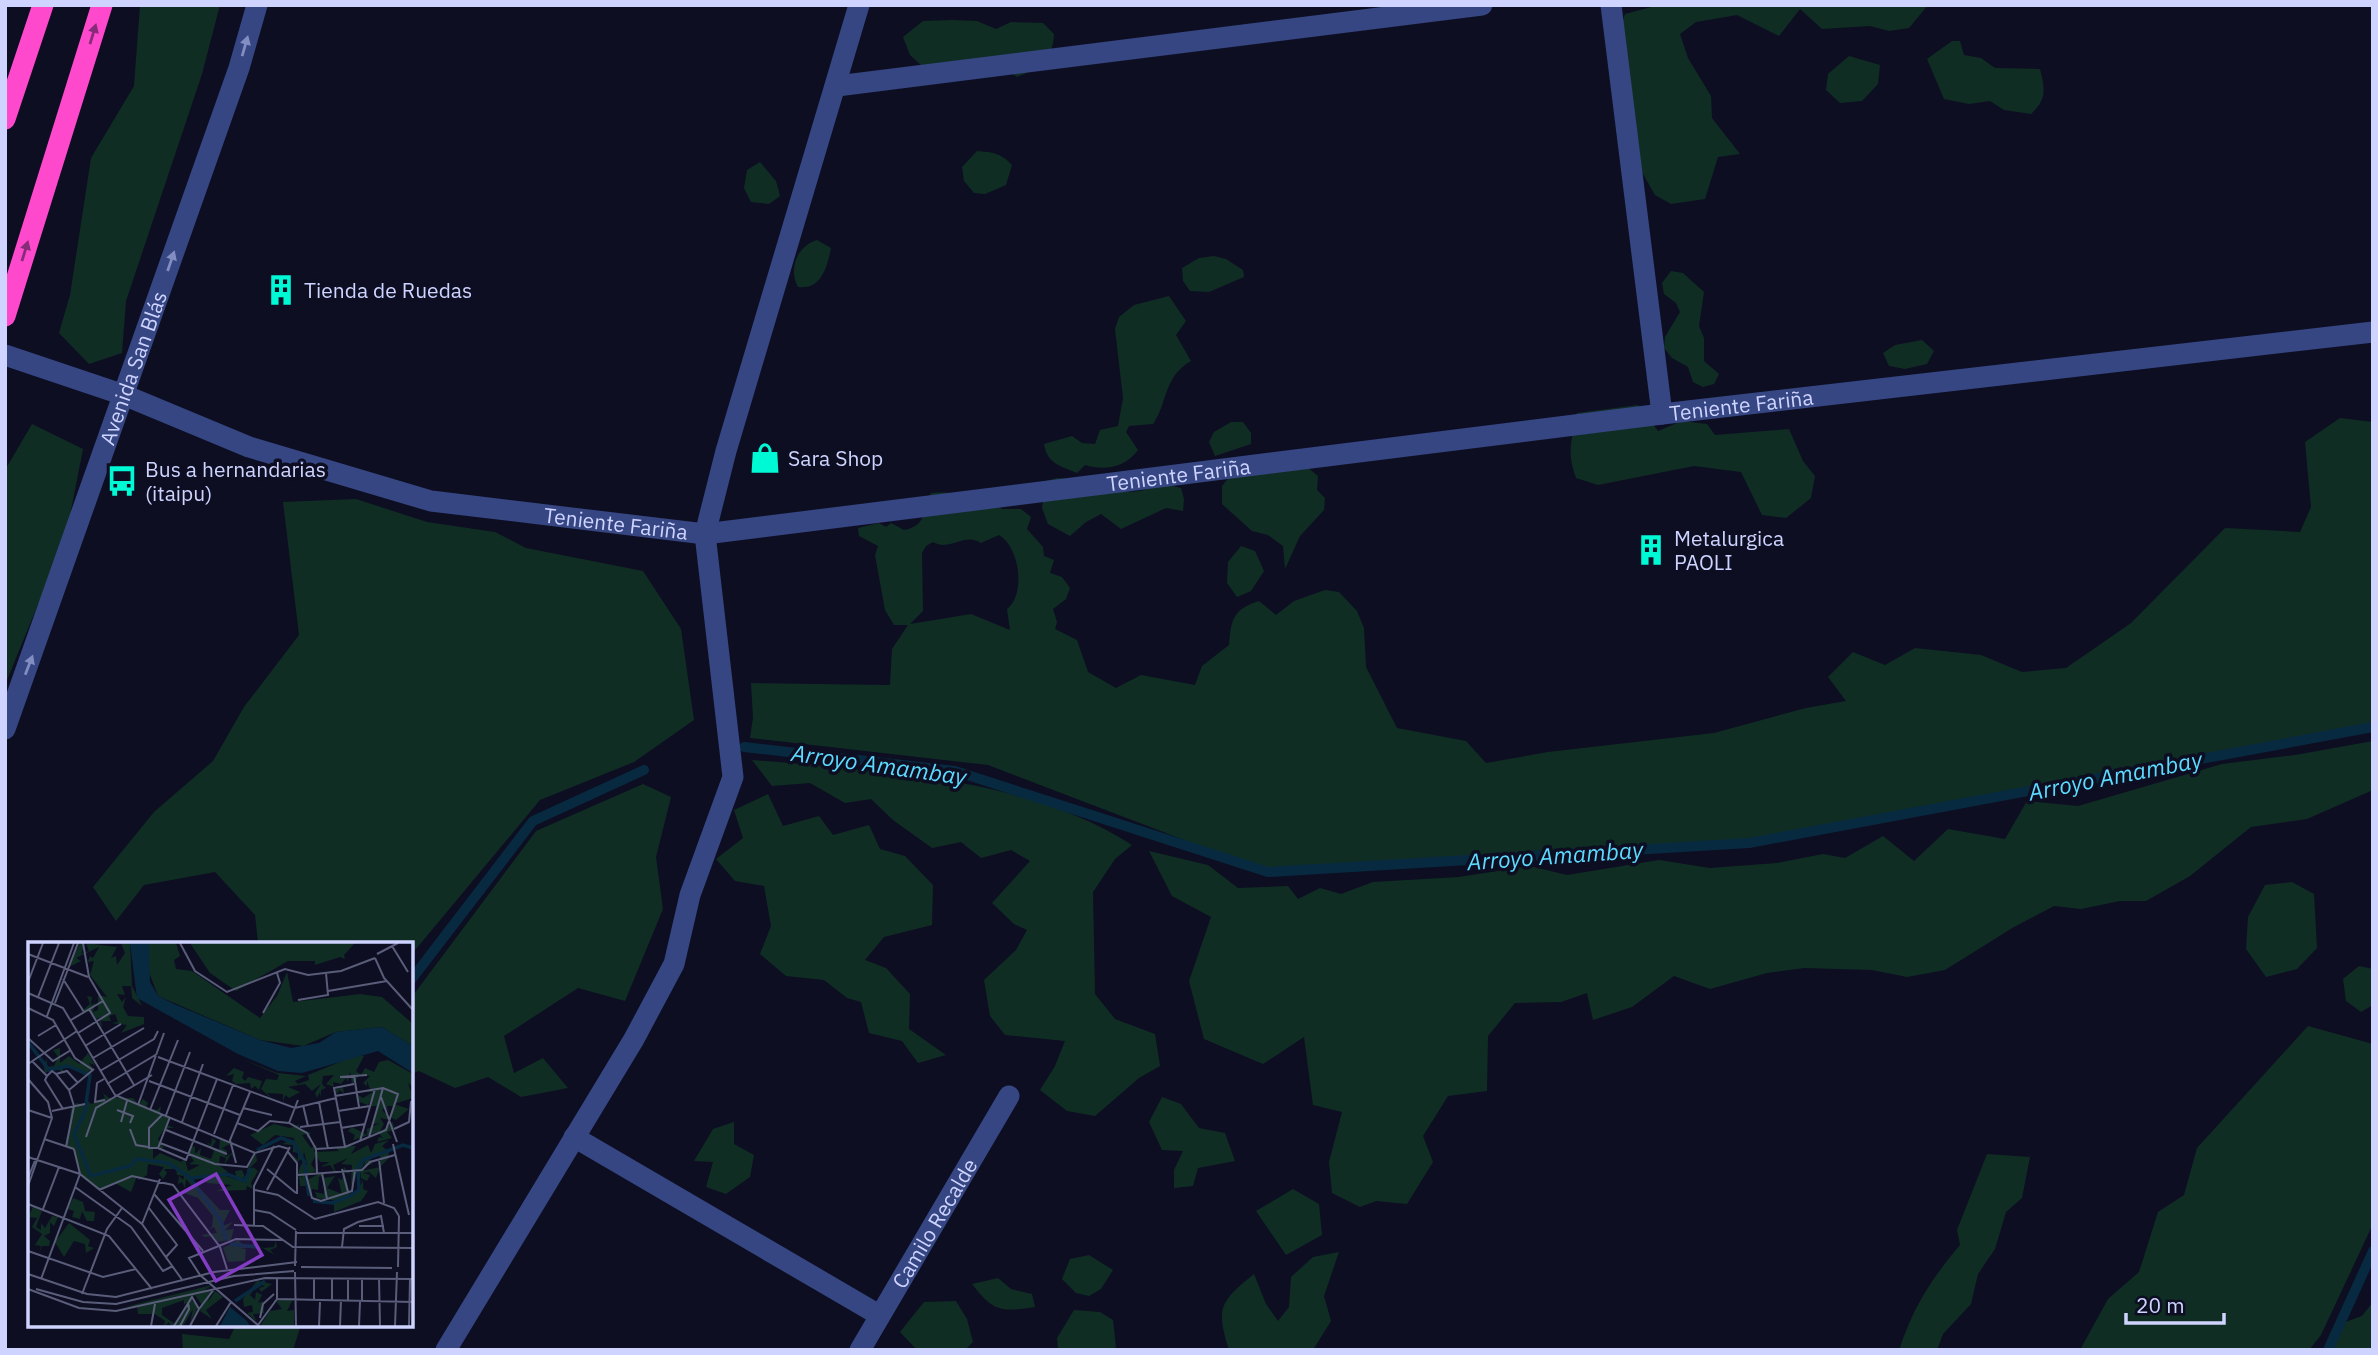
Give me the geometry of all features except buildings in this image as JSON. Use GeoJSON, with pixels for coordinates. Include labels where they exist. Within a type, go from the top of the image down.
{"type":"FeatureCollection","features":[{"type":"Feature","properties":{"kind":"highway"},"geometry":{"type":"LineString","coordinates":[[5,119],[43,5]]}},
{"type":"Feature","properties":{"kind":"highway"},"geometry":{"type":"LineString","coordinates":[[5,316],[102,5]]}},
{"type":"Feature","properties":{"kind":"street","name":"Avenida San Blás"},"geometry":{"type":"LineString","coordinates":[[5,729],[239,68],[257,5]]}},
{"type":"Feature","properties":{"kind":"street"},"geometry":{"type":"LineString","coordinates":[[446,1350],[634,1039],[674,964],[690,895],[733,777],[705,534],[726,451],[859,5]]}},
{"type":"Feature","properties":{"kind":"street"},"geometry":{"type":"LineString","coordinates":[[837,86],[1482,5]]}},
{"type":"Feature","properties":{"kind":"street"},"geometry":{"type":"LineString","coordinates":[[1611,5],[1662,414]]}},
{"type":"Feature","properties":{"kind":"street","name":"Teniente Fariña"},"geometry":{"type":"LineString","coordinates":[[5,355],[124,395],[249,447],[431,501],[705,534],[1662,414],[2373,332]]}},
{"type":"Feature","properties":{"kind":"street","name":"Camilo Recalde"},"geometry":{"type":"LineString","coordinates":[[860,1350],[1009,1096]]}},
{"type":"Feature","properties":{"kind":"street"},"geometry":{"type":"LineString","coordinates":[[575,1137],[879,1315]]}},
{"type":"Feature","properties":{"kind":"green space"},"geometry":{"type":"Polygon","coordinates":[[[140,5],[220,5],[202,74],[126,301],[122,353],[89,364],[59,333],[70,295],[91,158],[134,86],[140,5]]]}},
{"type":"Feature","properties":{"kind":"green space"},"geometry":{"type":"Polygon","coordinates":[[[1659,5],[1928,5],[1909,28],[1889,31],[1870,26],[1822,29],[1800,9],[1779,36],[1737,15],[1696,22],[1680,34],[1688,58],[1711,96],[1712,118],[1740,154],[1718,157],[1705,199],[1671,204],[1655,195],[1639,167],[1618,37],[1625,14],[1659,5]]]}},
{"type":"Feature","properties":{"kind":"green space"},"geometry":{"type":"Polygon","coordinates":[[[923,21],[977,21],[996,29],[1011,22],[1043,23],[1054,34],[1053,43],[1043,62],[1017,77],[1001,66],[922,66],[910,55],[903,37],[923,21]]]}},
{"type":"Feature","properties":{"kind":"green space"},"geometry":{"type":"Polygon","coordinates":[[[1952,41],[1960,41],[1964,55],[1981,58],[1995,68],[2040,69],[2043,93],[2036,109],[2031,114],[2004,110],[1990,101],[1969,104],[1944,99],[1927,59],[1952,41]]]}},
{"type":"Feature","properties":{"kind":"green space"},"geometry":{"type":"Polygon","coordinates":[[[1849,56],[1880,65],[1878,84],[1862,101],[1840,103],[1826,90],[1828,74],[1849,56]]]}},
{"type":"Feature","properties":{"kind":"green space"},"geometry":{"type":"Polygon","coordinates":[[[977,151],[996,154],[1012,165],[1006,185],[985,194],[974,193],[964,181],[962,167],[977,151]]]}},
{"type":"Feature","properties":{"kind":"green space"},"geometry":{"type":"Polygon","coordinates":[[[760,162],[776,181],[780,196],[769,204],[751,202],[744,188],[747,170],[760,162]]]}},
{"type":"Feature","properties":{"kind":"green space"},"geometry":{"type":"Polygon","coordinates":[[[817,240],[831,248],[825,270],[812,285],[798,287],[794,273],[796,259],[804,247],[817,240]]]}},
{"type":"Feature","properties":{"kind":"green space"},"geometry":{"type":"Polygon","coordinates":[[[1214,256],[1226,259],[1243,270],[1244,277],[1209,292],[1190,291],[1183,281],[1182,268],[1199,258],[1214,256]]]}},
{"type":"Feature","properties":{"kind":"green space"},"geometry":{"type":"Polygon","coordinates":[[[1671,271],[1683,273],[1704,292],[1699,326],[1704,338],[1704,361],[1719,374],[1714,384],[1703,387],[1693,382],[1688,367],[1672,358],[1664,348],[1665,337],[1680,312],[1676,303],[1664,294],[1662,283],[1671,271]]]}},
{"type":"Feature","properties":{"kind":"green space"},"geometry":{"type":"Polygon","coordinates":[[[1169,296],[1186,321],[1176,335],[1191,361],[1175,375],[1153,424],[1129,426],[1126,432],[1138,450],[1127,461],[1114,467],[1085,465],[1077,473],[1056,463],[1048,456],[1044,444],[1072,436],[1082,443],[1095,444],[1100,430],[1118,426],[1123,398],[1115,329],[1119,317],[1134,305],[1169,296]]]}},
{"type":"Feature","properties":{"kind":"green space"},"geometry":{"type":"Polygon","coordinates":[[[1922,340],[1934,351],[1927,364],[1905,369],[1889,366],[1883,353],[1895,345],[1922,340]]]}},
{"type":"Feature","properties":{"kind":"green space"},"geometry":{"type":"Polygon","coordinates":[[[1638,405],[1658,431],[1682,421],[1707,424],[1715,435],[1789,429],[1803,461],[1815,476],[1811,498],[1786,518],[1762,515],[1741,472],[1694,466],[1598,485],[1576,478],[1571,453],[1577,413],[1638,405]]]}},
{"type":"Feature","properties":{"kind":"green space"},"geometry":{"type":"Polygon","coordinates":[[[2340,418],[2373,422],[2373,727],[1749,843],[1268,872],[988,765],[750,738],[753,718],[751,683],[890,685],[892,649],[908,625],[894,625],[885,610],[875,555],[878,546],[859,536],[858,528],[879,523],[886,527],[891,523],[904,530],[912,528],[924,515],[931,493],[959,493],[978,497],[1002,509],[1021,509],[1031,517],[1027,529],[1043,547],[1044,556],[1054,560],[1050,573],[1062,577],[1070,588],[1066,599],[1053,609],[1057,622],[1055,629],[1077,640],[1088,672],[1116,688],[1141,675],[1195,685],[1202,666],[1229,645],[1233,621],[1244,607],[1259,601],[1276,615],[1294,601],[1325,590],[1339,592],[1357,611],[1364,628],[1366,667],[1397,728],[1466,741],[1486,763],[1548,752],[1714,733],[1806,708],[1846,701],[1828,677],[1853,652],[1885,665],[1915,648],[1981,655],[2022,672],[2066,668],[2131,623],[2225,528],[2300,532],[2311,507],[2305,442],[2340,418]],[[999,535],[981,543],[969,540],[945,545],[933,542],[926,546],[922,553],[923,611],[910,624],[971,614],[1010,630],[1007,609],[1017,593],[1018,571],[1012,550],[999,535]]]}},
{"type":"Feature","properties":{"kind":"green space"},"geometry":{"type":"Polygon","coordinates":[[[1231,422],[1243,422],[1251,433],[1251,444],[1215,456],[1209,442],[1214,432],[1231,422]]]}},
{"type":"Feature","properties":{"kind":"green space"},"geometry":{"type":"Polygon","coordinates":[[[32,424],[83,449],[66,536],[5,685],[5,470],[32,424]]]}},
{"type":"Feature","properties":{"kind":"green space"},"geometry":{"type":"Polygon","coordinates":[[[1307,467],[1318,476],[1317,490],[1325,498],[1324,510],[1300,536],[1285,569],[1283,546],[1268,535],[1252,531],[1222,504],[1222,486],[1233,472],[1307,467]]]}},
{"type":"Feature","properties":{"kind":"green space"},"geometry":{"type":"Polygon","coordinates":[[[1057,478],[1131,492],[1174,486],[1181,488],[1183,511],[1166,508],[1121,529],[1101,514],[1086,522],[1070,536],[1048,524],[1042,508],[1046,481],[1057,478]]]}},
{"type":"Feature","properties":{"kind":"green space"},"geometry":{"type":"Polygon","coordinates":[[[356,499],[427,522],[495,532],[526,548],[643,571],[681,629],[694,720],[634,762],[540,800],[413,953],[413,942],[258,942],[255,915],[215,872],[144,885],[116,921],[93,887],[154,812],[213,761],[244,707],[299,635],[283,502],[356,499]]]}},
{"type":"Feature","properties":{"kind":"green space"},"geometry":{"type":"Polygon","coordinates":[[[1241,546],[1255,551],[1264,571],[1251,591],[1237,597],[1227,583],[1228,562],[1241,546]]]}},
{"type":"Feature","properties":{"kind":"green space"},"geometry":{"type":"Polygon","coordinates":[[[2373,741],[2373,790],[2307,819],[2251,827],[2190,876],[2146,901],[2120,901],[2081,909],[2054,906],[2014,927],[1945,970],[1907,977],[1872,970],[1804,968],[1767,973],[1710,989],[1674,976],[1632,1007],[1593,1020],[1587,993],[1561,1002],[1515,1003],[1488,1036],[1487,1091],[1448,1096],[1423,1136],[1433,1162],[1407,1204],[1376,1201],[1360,1207],[1332,1193],[1329,1162],[1342,1112],[1313,1105],[1304,1037],[1263,1064],[1204,1039],[1189,981],[1211,917],[1172,896],[1149,851],[1208,865],[1238,888],[1288,886],[1298,899],[1320,888],[1341,894],[1373,882],[1459,877],[1530,866],[1567,875],[1659,860],[1710,868],[1777,863],[1823,854],[1845,858],[1883,836],[1914,861],[1948,829],[2005,839],[2027,801],[2078,806],[2222,764],[2373,741]]]}},
{"type":"Feature","properties":{"kind":"green space"},"geometry":{"type":"Polygon","coordinates":[[[752,760],[898,773],[998,791],[1046,804],[1091,822],[1132,845],[1115,859],[1093,892],[1095,994],[1115,1019],[1155,1034],[1160,1066],[1139,1078],[1095,1116],[1067,1111],[1040,1090],[1055,1066],[1065,1041],[1005,1035],[990,1016],[984,980],[1016,950],[1027,930],[1014,924],[992,903],[1030,861],[1011,850],[981,858],[961,842],[932,848],[893,820],[871,799],[845,803],[810,783],[772,786],[752,760]]]}},
{"type":"Feature","properties":{"kind":"green space"},"geometry":{"type":"Polygon","coordinates":[[[643,784],[671,797],[656,857],[663,909],[625,1001],[578,988],[504,1036],[514,1073],[543,1058],[568,1088],[521,1097],[488,1077],[455,1088],[419,1071],[413,1073],[413,995],[536,831],[643,784]]]}},
{"type":"Feature","properties":{"kind":"green space"},"geometry":{"type":"Polygon","coordinates":[[[768,794],[783,826],[819,816],[833,835],[869,825],[880,849],[905,856],[933,885],[932,925],[884,937],[865,960],[886,968],[910,994],[909,1029],[946,1055],[918,1063],[902,1041],[869,1033],[861,1002],[847,998],[824,980],[786,976],[760,954],[771,926],[764,886],[735,881],[716,859],[743,838],[734,810],[768,794]]]}},
{"type":"Feature","properties":{"kind":"green space"},"geometry":{"type":"Polygon","coordinates":[[[2292,882],[2314,894],[2317,948],[2297,969],[2266,977],[2246,949],[2248,917],[2265,885],[2292,882]]]}},
{"type":"Feature","properties":{"kind":"green space"},"geometry":{"type":"Polygon","coordinates":[[[2359,966],[2373,969],[2373,1005],[2361,1012],[2346,1001],[2343,979],[2359,966]]]}},
{"type":"Feature","properties":{"kind":"green space"},"geometry":{"type":"Polygon","coordinates":[[[2308,1026],[2373,1044],[2373,1224],[2321,1335],[2309,1350],[2080,1350],[2108,1299],[2139,1272],[2158,1212],[2184,1195],[2197,1148],[2308,1026]]]}},
{"type":"Feature","properties":{"kind":"green space"},"geometry":{"type":"Polygon","coordinates":[[[1162,1097],[1181,1104],[1199,1128],[1225,1133],[1235,1161],[1198,1168],[1193,1186],[1174,1188],[1174,1170],[1183,1151],[1162,1150],[1149,1122],[1162,1097]]]}},
{"type":"Feature","properties":{"kind":"green space"},"geometry":{"type":"Polygon","coordinates":[[[734,1122],[734,1144],[754,1155],[750,1177],[726,1194],[706,1187],[713,1162],[694,1161],[713,1129],[734,1122]]]}},
{"type":"Feature","properties":{"kind":"green space"},"geometry":{"type":"Polygon","coordinates":[[[1987,1154],[2030,1157],[2022,1198],[2006,1212],[1995,1249],[1978,1274],[1971,1304],[1943,1334],[1937,1350],[1899,1350],[1924,1294],[1960,1245],[1957,1230],[1987,1154]]]}},
{"type":"Feature","properties":{"kind":"green space"},"geometry":{"type":"Polygon","coordinates":[[[1293,1189],[1319,1204],[1322,1235],[1286,1255],[1256,1211],[1293,1189]]]}},
{"type":"Feature","properties":{"kind":"green space"},"geometry":{"type":"Polygon","coordinates":[[[1339,1252],[1324,1296],[1331,1321],[1313,1350],[1229,1350],[1222,1314],[1234,1291],[1254,1274],[1266,1304],[1278,1321],[1289,1307],[1291,1277],[1313,1257],[1339,1252]]]}},
{"type":"Feature","properties":{"kind":"green space"},"geometry":{"type":"Polygon","coordinates":[[[1089,1255],[1113,1270],[1101,1289],[1089,1296],[1076,1293],[1062,1279],[1070,1259],[1089,1255]]]}},
{"type":"Feature","properties":{"kind":"green space"},"geometry":{"type":"Polygon","coordinates":[[[998,1278],[1011,1289],[1032,1294],[1035,1307],[999,1308],[986,1300],[972,1284],[998,1278]]]}},
{"type":"Feature","properties":{"kind":"green space"},"geometry":{"type":"Polygon","coordinates":[[[956,1301],[967,1319],[973,1342],[965,1350],[917,1350],[900,1332],[924,1302],[956,1301]]]}},
{"type":"Feature","properties":{"kind":"green space"},"geometry":{"type":"Polygon","coordinates":[[[2373,1302],[2373,1350],[2328,1350],[2340,1324],[2362,1316],[2373,1302]]]}},
{"type":"Feature","properties":{"kind":"green space"},"geometry":{"type":"Polygon","coordinates":[[[1074,1310],[1100,1312],[1113,1320],[1116,1347],[1111,1350],[1058,1350],[1057,1338],[1074,1310]]]}},
{"type":"Feature","properties":{"kind":"green space"},"geometry":{"type":"Polygon","coordinates":[[[235,1327],[300,1327],[293,1350],[183,1350],[182,1334],[229,1339],[235,1327]]]}},
{"type":"Feature","properties":{"kind":"waterway","name":"Arroyo Amambay"},"geometry":{"type":"LineString","coordinates":[[744,747],[955,771],[1268,872],[1749,843],[2373,727]]}},
{"type":"Feature","properties":{"kind":"waterway","name":"Arroyo Amambay"},"geometry":{"type":"LineString","coordinates":[[413,977],[533,821],[644,770]]}},
{"type":"Feature","properties":{"kind":"waterway"},"geometry":{"type":"LineString","coordinates":[[2328,1350],[2373,1251]]}},
{"type":"Feature","properties":{"kind":"place","name":"Tienda de Ruedas"},"geometry":{"type":"Point","coordinates":[281,290]}},
{"type":"Feature","properties":{"kind":"place","name":"Sara Shop"},"geometry":{"type":"Point","coordinates":[765,458]}},
{"type":"Feature","properties":{"kind":"place","name":"Bus a hernandarias (itaipu)"},"geometry":{"type":"Point","coordinates":[122,481]}},
{"type":"Feature","properties":{"kind":"place","name":"Metalurgica PAOLI"},"geometry":{"type":"Point","coordinates":[1651,550]}}]}
